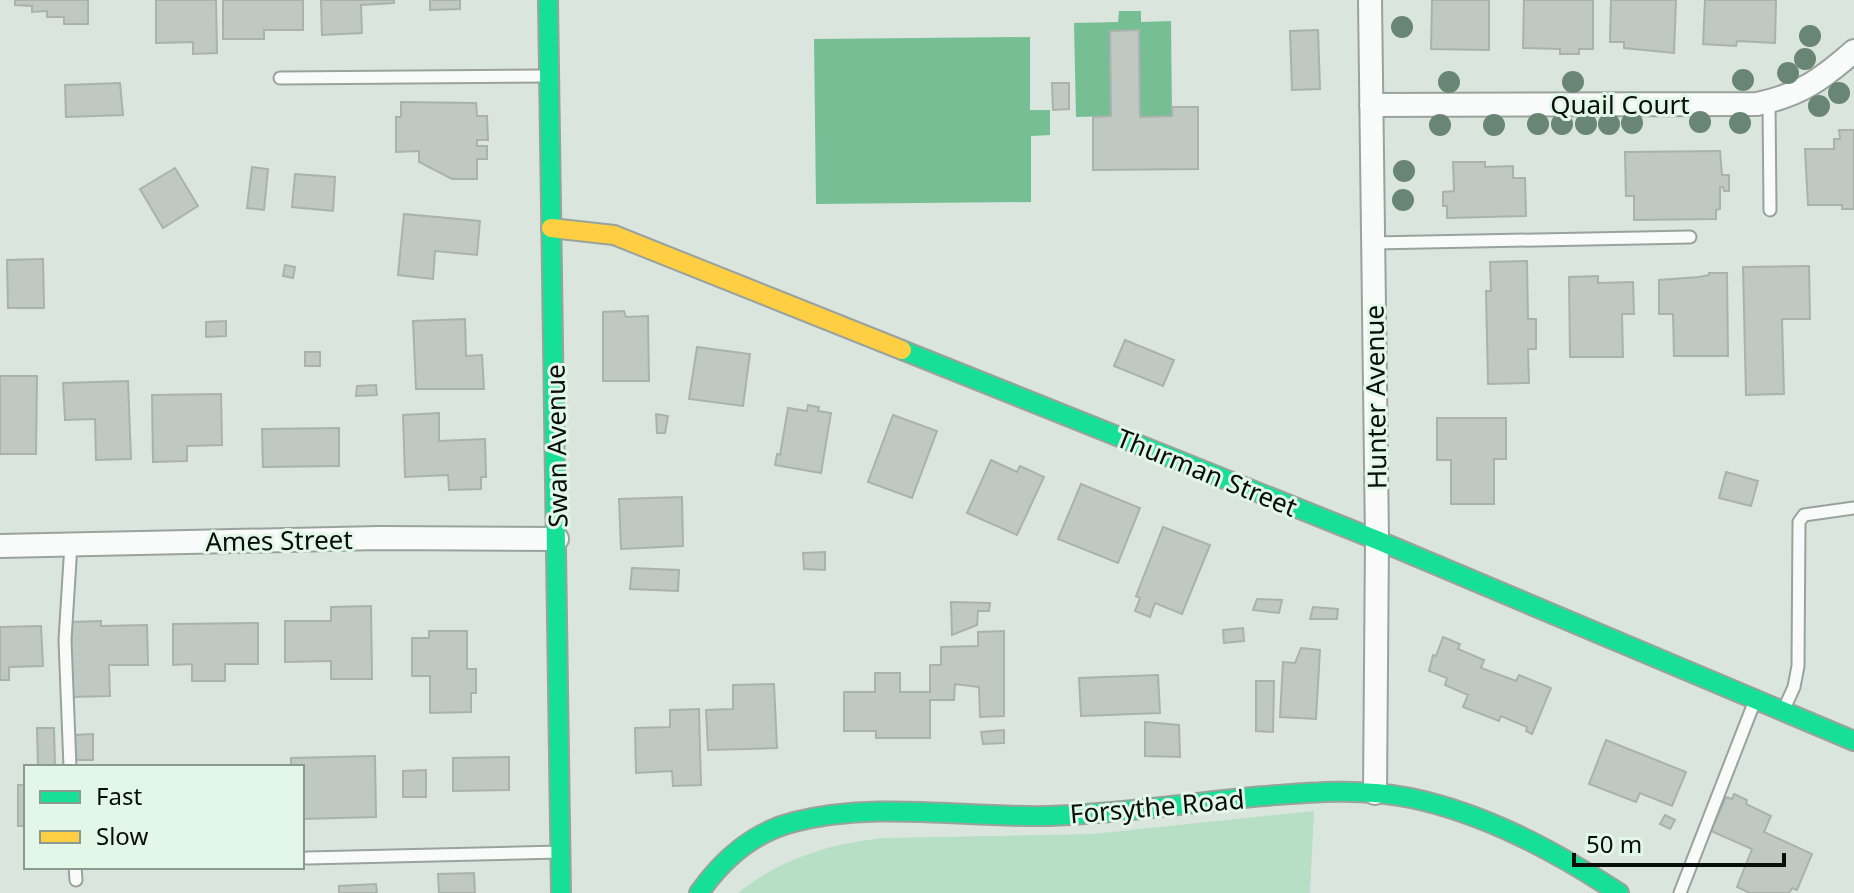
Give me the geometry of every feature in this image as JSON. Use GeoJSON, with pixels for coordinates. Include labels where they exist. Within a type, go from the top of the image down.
{"type":"FeatureCollection","features":[{"type":"Feature","properties":{"kind":"street","name":"Swan Avenue"},"geometry":{"type":"LineString","coordinates":[[548,0],[561,893]]}},
{"type":"Feature","properties":{"kind":"street","name":"Hunter Avenue"},"geometry":{"type":"LineString","coordinates":[[1370,0],[1377,540],[1375,793]]}},
{"type":"Feature","properties":{"kind":"street","name":"Quail Court"},"geometry":{"type":"LineString","coordinates":[[1371,105],[1757,104],[1802,91],[1822,79],[1854,51]]}},
{"type":"Feature","properties":{"kind":"street","name":"Thurman Street"},"geometry":{"type":"LineString","coordinates":[[551,228],[614,235],[1377,540],[1854,741]]}},
{"type":"Feature","properties":{"kind":"street","name":"Ames Street"},"geometry":{"type":"LineString","coordinates":[[0,546],[380,538],[557,539]]}},
{"type":"Feature","properties":{"kind":"street","name":"Forsythe Road"},"geometry":{"type":"LineString","coordinates":[[699,893],[724,863],[758,838],[790,823],[825,816],[868,812],[1049,816],[1302,793],[1375,793],[1445,808],[1501,828],[1576,865],[1619,893]]}},
{"type":"Feature","properties":{"kind":"lane"},"geometry":{"type":"LineString","coordinates":[[280,78],[549,76]]}},
{"type":"Feature","properties":{"kind":"lane"},"geometry":{"type":"LineString","coordinates":[[1769,101],[1770,210]]}},
{"type":"Feature","properties":{"kind":"lane"},"geometry":{"type":"LineString","coordinates":[[1373,243],[1690,237]]}},
{"type":"Feature","properties":{"kind":"lane"},"geometry":{"type":"LineString","coordinates":[[1784,710],[1794,687],[1798,666],[1799,522],[1804,515],[1854,508]]}},
{"type":"Feature","properties":{"kind":"lane"},"geometry":{"type":"LineString","coordinates":[[70,765],[65,640],[71,544]]}},
{"type":"Feature","properties":{"kind":"lane"},"geometry":{"type":"LineString","coordinates":[[1680,893],[1756,698]]}},
{"type":"Feature","properties":{"kind":"lane"},"geometry":{"type":"LineString","coordinates":[[307,858],[560,852]]}},
{"type":"Feature","properties":{"kind":"lane"},"geometry":{"type":"LineString","coordinates":[[75,869],[76,880]]}},
{"type":"Feature","properties":{"kind":"shaded area"},"geometry":{"type":"Polygon","coordinates":[[[1119,11],[1141,11],[1141,22],[1171,21],[1172,116],[1140,117],[1139,30],[1110,31],[1111,116],[1076,117],[1074,23],[1118,22],[1119,11]]]}},
{"type":"Feature","properties":{"kind":"shaded area"},"geometry":{"type":"Polygon","coordinates":[[[1030,37],[1030,110],[1050,110],[1050,135],[1031,136],[1031,202],[816,204],[814,39],[1030,37]]]}},
{"type":"Feature","properties":{"kind":"shaded area"},"geometry":{"type":"Polygon","coordinates":[[[1314,811],[1310,893],[738,893],[771,871],[806,855],[883,838],[1093,834],[1314,811]]]}},
{"type":"Feature","properties":{"kind":"building"},"geometry":{"type":"Polygon","coordinates":[[[15,0],[88,0],[88,24],[64,24],[64,17],[47,17],[47,11],[32,12],[32,6],[15,5],[15,0]]]}},
{"type":"Feature","properties":{"kind":"building"},"geometry":{"type":"Polygon","coordinates":[[[156,0],[216,0],[217,53],[193,54],[193,42],[156,43],[156,0]]]}},
{"type":"Feature","properties":{"kind":"building"},"geometry":{"type":"Polygon","coordinates":[[[223,0],[303,0],[303,30],[264,30],[264,39],[223,39],[223,0]]]}},
{"type":"Feature","properties":{"kind":"building"},"geometry":{"type":"Polygon","coordinates":[[[321,0],[394,0],[394,3],[361,5],[362,33],[322,35],[321,0]]]}},
{"type":"Feature","properties":{"kind":"building"},"geometry":{"type":"Polygon","coordinates":[[[430,0],[460,0],[460,9],[430,10],[430,0]]]}},
{"type":"Feature","properties":{"kind":"building"},"geometry":{"type":"Polygon","coordinates":[[[1432,0],[1489,0],[1489,50],[1431,49],[1432,0]]]}},
{"type":"Feature","properties":{"kind":"building"},"geometry":{"type":"Polygon","coordinates":[[[1524,0],[1593,0],[1593,49],[1579,49],[1579,54],[1560,54],[1560,49],[1523,48],[1524,0]]]}},
{"type":"Feature","properties":{"kind":"building"},"geometry":{"type":"Polygon","coordinates":[[[1611,0],[1676,0],[1674,53],[1624,48],[1624,42],[1610,42],[1611,0]]]}},
{"type":"Feature","properties":{"kind":"building"},"geometry":{"type":"Polygon","coordinates":[[[1705,0],[1776,0],[1775,43],[1737,41],[1736,46],[1703,44],[1705,0]]]}},
{"type":"Feature","properties":{"kind":"building"},"geometry":{"type":"Polygon","coordinates":[[[1139,30],[1140,117],[1172,116],[1172,107],[1198,107],[1198,169],[1093,170],[1093,117],[1111,116],[1110,31],[1139,30]]]}},
{"type":"Feature","properties":{"kind":"building"},"geometry":{"type":"Polygon","coordinates":[[[1318,30],[1320,89],[1292,90],[1290,31],[1318,30]]]}},
{"type":"Feature","properties":{"kind":"building"},"geometry":{"type":"Polygon","coordinates":[[[120,83],[123,115],[66,117],[65,85],[120,83]]]}},
{"type":"Feature","properties":{"kind":"building"},"geometry":{"type":"Polygon","coordinates":[[[1052,83],[1069,83],[1069,109],[1053,110],[1052,83]]]}},
{"type":"Feature","properties":{"kind":"building"},"geometry":{"type":"Polygon","coordinates":[[[401,102],[476,103],[477,116],[487,116],[488,140],[477,140],[477,146],[487,146],[487,159],[477,159],[477,179],[452,179],[419,162],[419,151],[396,152],[396,117],[401,117],[401,102]]]}},
{"type":"Feature","properties":{"kind":"building"},"geometry":{"type":"Polygon","coordinates":[[[1839,130],[1854,130],[1854,209],[1842,209],[1842,205],[1808,205],[1805,149],[1834,149],[1834,139],[1840,139],[1839,130]]]}},
{"type":"Feature","properties":{"kind":"building"},"geometry":{"type":"Polygon","coordinates":[[[1720,151],[1722,175],[1729,175],[1729,191],[1720,187],[1720,209],[1716,210],[1716,219],[1634,220],[1634,196],[1626,196],[1625,152],[1720,151]]]}},
{"type":"Feature","properties":{"kind":"building"},"geometry":{"type":"Polygon","coordinates":[[[1453,162],[1485,162],[1485,167],[1513,166],[1513,178],[1525,178],[1526,216],[1447,218],[1443,192],[1454,191],[1453,162]]]}},
{"type":"Feature","properties":{"kind":"building"},"geometry":{"type":"Polygon","coordinates":[[[252,167],[268,169],[264,210],[247,208],[252,167]]]}},
{"type":"Feature","properties":{"kind":"building"},"geometry":{"type":"Polygon","coordinates":[[[175,168],[198,206],[163,228],[140,189],[175,168]]]}},
{"type":"Feature","properties":{"kind":"building"},"geometry":{"type":"Polygon","coordinates":[[[295,174],[335,177],[333,211],[292,207],[295,174]]]}},
{"type":"Feature","properties":{"kind":"building"},"geometry":{"type":"Polygon","coordinates":[[[404,214],[480,221],[477,255],[435,251],[433,279],[398,275],[404,214]]]}},
{"type":"Feature","properties":{"kind":"building"},"geometry":{"type":"Polygon","coordinates":[[[43,259],[44,308],[8,308],[7,260],[43,259]]]}},
{"type":"Feature","properties":{"kind":"building"},"geometry":{"type":"Polygon","coordinates":[[[1527,261],[1528,319],[1536,319],[1536,349],[1528,349],[1529,383],[1488,384],[1486,291],[1491,291],[1490,262],[1527,261]]]}},
{"type":"Feature","properties":{"kind":"building"},"geometry":{"type":"Polygon","coordinates":[[[285,265],[295,267],[293,278],[283,276],[285,265]]]}},
{"type":"Feature","properties":{"kind":"building"},"geometry":{"type":"Polygon","coordinates":[[[1809,266],[1810,319],[1782,319],[1784,394],[1746,395],[1743,267],[1809,266]]]}},
{"type":"Feature","properties":{"kind":"building"},"geometry":{"type":"Polygon","coordinates":[[[1709,273],[1727,273],[1728,356],[1674,356],[1673,314],[1659,314],[1659,280],[1699,277],[1709,273]]]}},
{"type":"Feature","properties":{"kind":"building"},"geometry":{"type":"Polygon","coordinates":[[[1598,276],[1598,283],[1633,282],[1634,314],[1622,314],[1623,357],[1570,357],[1569,277],[1598,276]]]}},
{"type":"Feature","properties":{"kind":"building"},"geometry":{"type":"Polygon","coordinates":[[[624,311],[626,317],[648,316],[649,381],[603,381],[603,312],[624,311]]]}},
{"type":"Feature","properties":{"kind":"building"},"geometry":{"type":"Polygon","coordinates":[[[465,319],[466,356],[482,355],[484,389],[416,389],[413,321],[465,319]]]}},
{"type":"Feature","properties":{"kind":"building"},"geometry":{"type":"Polygon","coordinates":[[[226,321],[226,336],[206,337],[206,322],[226,321]]]}},
{"type":"Feature","properties":{"kind":"building"},"geometry":{"type":"Polygon","coordinates":[[[1125,340],[1174,360],[1163,386],[1114,366],[1125,340]]]}},
{"type":"Feature","properties":{"kind":"building"},"geometry":{"type":"Polygon","coordinates":[[[697,347],[750,354],[743,406],[689,399],[697,347]]]}},
{"type":"Feature","properties":{"kind":"building"},"geometry":{"type":"Polygon","coordinates":[[[305,352],[320,352],[320,366],[305,366],[305,352]]]}},
{"type":"Feature","properties":{"kind":"building"},"geometry":{"type":"Polygon","coordinates":[[[0,376],[37,376],[36,454],[0,454],[0,376]]]}},
{"type":"Feature","properties":{"kind":"building"},"geometry":{"type":"Polygon","coordinates":[[[128,381],[131,459],[96,460],[95,419],[65,420],[63,383],[128,381]]]}},
{"type":"Feature","properties":{"kind":"building"},"geometry":{"type":"Polygon","coordinates":[[[376,385],[377,395],[356,396],[357,386],[376,385]]]}},
{"type":"Feature","properties":{"kind":"building"},"geometry":{"type":"Polygon","coordinates":[[[221,394],[222,445],[187,446],[187,461],[153,462],[152,395],[221,394]]]}},
{"type":"Feature","properties":{"kind":"building"},"geometry":{"type":"Polygon","coordinates":[[[808,405],[831,413],[821,473],[775,465],[777,454],[780,455],[788,408],[807,411],[808,405]]]}},
{"type":"Feature","properties":{"kind":"building"},"geometry":{"type":"Polygon","coordinates":[[[439,413],[439,441],[485,439],[486,477],[481,477],[481,489],[449,490],[448,475],[405,477],[403,415],[439,413]]]}},
{"type":"Feature","properties":{"kind":"building"},"geometry":{"type":"Polygon","coordinates":[[[656,414],[668,416],[665,433],[657,433],[656,414]]]}},
{"type":"Feature","properties":{"kind":"building"},"geometry":{"type":"Polygon","coordinates":[[[893,415],[937,431],[912,498],[868,482],[893,415]]]}},
{"type":"Feature","properties":{"kind":"building"},"geometry":{"type":"Polygon","coordinates":[[[1437,418],[1506,418],[1506,459],[1494,459],[1494,504],[1451,504],[1451,460],[1437,460],[1437,418]]]}},
{"type":"Feature","properties":{"kind":"building"},"geometry":{"type":"Polygon","coordinates":[[[339,428],[339,466],[263,467],[262,429],[339,428]]]}},
{"type":"Feature","properties":{"kind":"building"},"geometry":{"type":"Polygon","coordinates":[[[991,460],[1017,472],[1020,466],[1044,477],[1017,535],[967,513],[991,460]]]}},
{"type":"Feature","properties":{"kind":"building"},"geometry":{"type":"Polygon","coordinates":[[[1726,472],[1758,481],[1751,506],[1719,498],[1726,472]]]}},
{"type":"Feature","properties":{"kind":"building"},"geometry":{"type":"Polygon","coordinates":[[[1081,484],[1140,508],[1118,563],[1058,539],[1081,484]]]}},
{"type":"Feature","properties":{"kind":"building"},"geometry":{"type":"Polygon","coordinates":[[[682,497],[683,546],[621,549],[619,499],[682,497]]]}},
{"type":"Feature","properties":{"kind":"building"},"geometry":{"type":"Polygon","coordinates":[[[1163,527],[1210,545],[1182,614],[1155,603],[1150,617],[1135,611],[1140,598],[1136,596],[1163,527]]]}},
{"type":"Feature","properties":{"kind":"building"},"geometry":{"type":"Polygon","coordinates":[[[825,552],[825,570],[804,569],[803,553],[825,552]]]}},
{"type":"Feature","properties":{"kind":"building"},"geometry":{"type":"Polygon","coordinates":[[[632,568],[679,570],[678,591],[630,589],[632,568]]]}},
{"type":"Feature","properties":{"kind":"building"},"geometry":{"type":"Polygon","coordinates":[[[1257,599],[1282,600],[1279,613],[1253,610],[1257,599]]]}},
{"type":"Feature","properties":{"kind":"building"},"geometry":{"type":"Polygon","coordinates":[[[951,602],[990,603],[989,611],[978,611],[977,625],[952,635],[951,602]]]}},
{"type":"Feature","properties":{"kind":"building"},"geometry":{"type":"Polygon","coordinates":[[[371,606],[372,679],[331,679],[331,661],[285,662],[285,621],[331,621],[331,607],[371,606]]]}},
{"type":"Feature","properties":{"kind":"building"},"geometry":{"type":"Polygon","coordinates":[[[1313,607],[1338,609],[1337,619],[1310,619],[1313,607]]]}},
{"type":"Feature","properties":{"kind":"building"},"geometry":{"type":"Polygon","coordinates":[[[101,621],[101,626],[147,625],[148,665],[109,665],[110,696],[71,697],[69,622],[101,621]]]}},
{"type":"Feature","properties":{"kind":"building"},"geometry":{"type":"Polygon","coordinates":[[[258,623],[258,664],[225,664],[225,681],[192,681],[192,664],[173,665],[173,624],[258,623]]]}},
{"type":"Feature","properties":{"kind":"building"},"geometry":{"type":"Polygon","coordinates":[[[41,626],[43,666],[9,667],[9,680],[0,680],[0,627],[41,626]]]}},
{"type":"Feature","properties":{"kind":"building"},"geometry":{"type":"Polygon","coordinates":[[[1243,628],[1244,641],[1224,643],[1223,630],[1243,628]]]}},
{"type":"Feature","properties":{"kind":"building"},"geometry":{"type":"Polygon","coordinates":[[[429,631],[467,631],[467,669],[476,669],[476,693],[471,693],[471,712],[430,713],[430,676],[412,676],[412,638],[429,638],[429,631]]]}},
{"type":"Feature","properties":{"kind":"building"},"geometry":{"type":"Polygon","coordinates":[[[1004,631],[1004,716],[980,717],[979,687],[955,684],[954,700],[930,700],[930,738],[876,738],[876,731],[844,731],[844,692],[875,692],[875,673],[900,673],[900,692],[930,692],[930,665],[941,665],[941,647],[978,646],[978,632],[1004,631]]]}},
{"type":"Feature","properties":{"kind":"building"},"geometry":{"type":"Polygon","coordinates":[[[1443,637],[1460,644],[1458,649],[1484,660],[1481,668],[1516,681],[1519,675],[1551,688],[1532,734],[1526,731],[1527,727],[1501,716],[1499,721],[1463,707],[1468,695],[1445,685],[1447,678],[1429,671],[1443,637]]]}},
{"type":"Feature","properties":{"kind":"building"},"geometry":{"type":"Polygon","coordinates":[[[1301,648],[1320,650],[1316,719],[1280,717],[1283,662],[1295,663],[1301,648]]]}},
{"type":"Feature","properties":{"kind":"building"},"geometry":{"type":"Polygon","coordinates":[[[1158,675],[1160,713],[1081,716],[1079,678],[1158,675]]]}},
{"type":"Feature","properties":{"kind":"building"},"geometry":{"type":"Polygon","coordinates":[[[1256,681],[1274,681],[1273,732],[1256,731],[1256,681]]]}},
{"type":"Feature","properties":{"kind":"building"},"geometry":{"type":"Polygon","coordinates":[[[774,684],[777,748],[708,750],[706,710],[733,709],[733,685],[774,684]]]}},
{"type":"Feature","properties":{"kind":"building"},"geometry":{"type":"Polygon","coordinates":[[[699,709],[701,785],[673,786],[672,771],[636,773],[635,728],[670,727],[670,710],[699,709]]]}},
{"type":"Feature","properties":{"kind":"building"},"geometry":{"type":"Polygon","coordinates":[[[1145,722],[1179,725],[1180,757],[1145,756],[1145,722]]]}},
{"type":"Feature","properties":{"kind":"building"},"geometry":{"type":"Polygon","coordinates":[[[37,728],[54,728],[55,765],[38,765],[37,728]]]}},
{"type":"Feature","properties":{"kind":"building"},"geometry":{"type":"Polygon","coordinates":[[[1004,730],[1004,743],[983,744],[981,732],[1004,730]]]}},
{"type":"Feature","properties":{"kind":"building"},"geometry":{"type":"Polygon","coordinates":[[[93,734],[93,760],[73,760],[73,735],[93,734]]]}},
{"type":"Feature","properties":{"kind":"building"},"geometry":{"type":"Polygon","coordinates":[[[1606,740],[1686,772],[1672,806],[1640,793],[1636,802],[1589,784],[1606,740]]]}},
{"type":"Feature","properties":{"kind":"building"},"geometry":{"type":"Polygon","coordinates":[[[375,756],[376,817],[304,819],[304,765],[291,765],[291,758],[375,756]]]}},
{"type":"Feature","properties":{"kind":"building"},"geometry":{"type":"Polygon","coordinates":[[[509,757],[509,790],[453,791],[453,758],[509,757]]]}},
{"type":"Feature","properties":{"kind":"building"},"geometry":{"type":"Polygon","coordinates":[[[426,770],[426,797],[403,797],[403,771],[426,770]]]}},
{"type":"Feature","properties":{"kind":"building"},"geometry":{"type":"Polygon","coordinates":[[[18,785],[24,785],[24,826],[18,826],[18,785]]]}},
{"type":"Feature","properties":{"kind":"building"},"geometry":{"type":"Polygon","coordinates":[[[1734,794],[1747,800],[1746,804],[1771,816],[1764,832],[1812,854],[1797,890],[1792,888],[1789,893],[1750,893],[1737,887],[1752,849],[1711,831],[1726,797],[1732,799],[1734,794]]]}},
{"type":"Feature","properties":{"kind":"building"},"geometry":{"type":"Polygon","coordinates":[[[1665,815],[1675,820],[1670,829],[1660,824],[1665,815]]]}},
{"type":"Feature","properties":{"kind":"building"},"geometry":{"type":"Polygon","coordinates":[[[474,873],[475,893],[439,893],[438,874],[474,873]]]}},
{"type":"Feature","properties":{"kind":"building"},"geometry":{"type":"Polygon","coordinates":[[[376,884],[377,893],[339,893],[339,886],[376,884]]]}},
{"type":"Feature","properties":{"kind":"traffic: fast"},"geometry":{"type":"LineString","coordinates":[[548,0],[561,893]]}},
{"type":"Feature","properties":{"kind":"traffic: fast"},"geometry":{"type":"LineString","coordinates":[[902,350],[1377,540],[1854,741]]}},
{"type":"Feature","properties":{"kind":"traffic: fast"},"geometry":{"type":"LineString","coordinates":[[699,893],[718,869],[752,840],[794,822],[825,816],[889,811],[1075,815],[1338,792],[1411,798],[1466,814],[1545,849],[1619,893]]}},
{"type":"Feature","properties":{"kind":"traffic: slow"},"geometry":{"type":"LineString","coordinates":[[551,228],[614,235],[902,350]]}}]}
